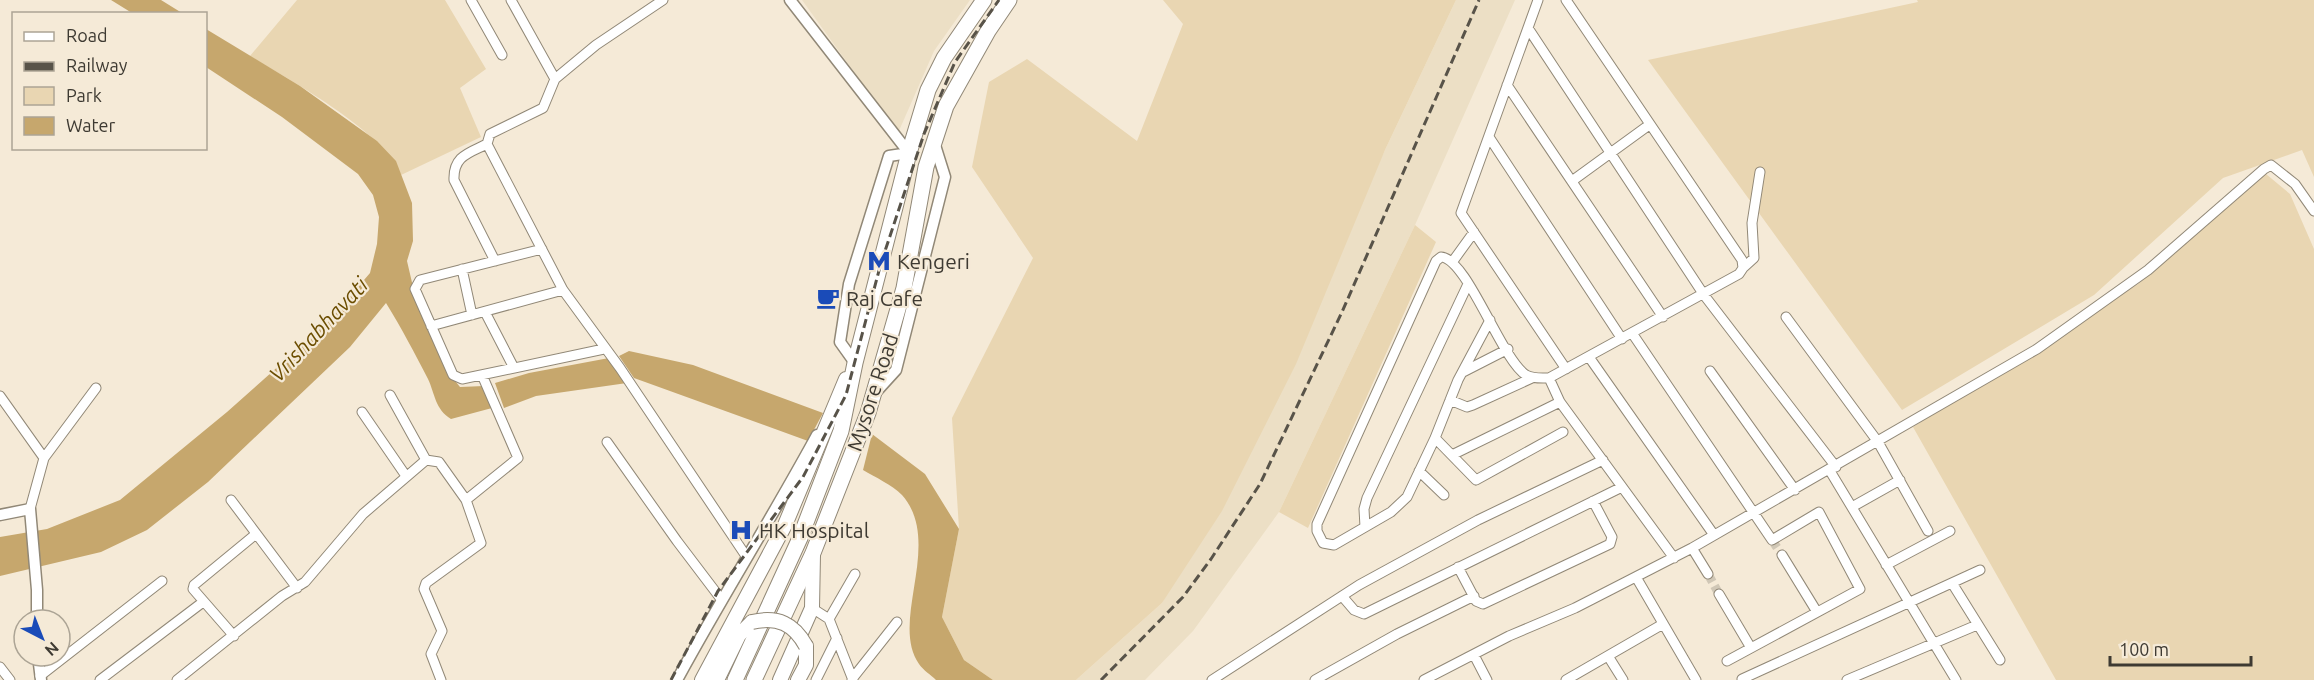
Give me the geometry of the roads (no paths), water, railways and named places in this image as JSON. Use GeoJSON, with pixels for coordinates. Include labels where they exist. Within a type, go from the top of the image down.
{"type":"FeatureCollection","features":[{"type":"Feature","properties":{"kind":"highway","name":"Mysore Road"},"geometry":{"type":"LineString","coordinates":[[735,680],[800,537],[841,431],[855,363],[909,153],[928,90],[944,58],[984,0]]}},
{"type":"Feature","properties":{"kind":"highway","name":"Mysore Road"},"geometry":{"type":"LineString","coordinates":[[754,680],[813,553],[873,395],[904,288],[926,167],[946,106],[1009,0]]}},
{"type":"Feature","properties":{"kind":"main road"},"geometry":{"type":"LineString","coordinates":[[702,680],[785,525],[849,370],[855,363]]}},
{"type":"Feature","properties":{"kind":"main road"},"geometry":{"type":"LineString","coordinates":[[780,680],[796,649],[812,608],[813,553]]}},
{"type":"Feature","properties":{"kind":"main road"},"geometry":{"type":"LineString","coordinates":[[717,680],[739,635],[752,622],[766,618],[789,624],[799,633],[806,646],[806,665],[798,680]]}},
{"type":"Feature","properties":{"kind":"street"},"geometry":{"type":"LineString","coordinates":[[471,0],[502,55]]}},
{"type":"Feature","properties":{"kind":"street"},"geometry":{"type":"LineString","coordinates":[[511,0],[555,79]]}},
{"type":"Feature","properties":{"kind":"street"},"geometry":{"type":"LineString","coordinates":[[663,0],[596,45],[555,79],[543,108],[490,134],[487,144],[563,290],[628,379],[746,556]]}},
{"type":"Feature","properties":{"kind":"street"},"geometry":{"type":"LineString","coordinates":[[790,0],[795,3],[909,153],[889,156],[849,284],[840,342],[855,363]]}},
{"type":"Feature","properties":{"kind":"street"},"geometry":{"type":"LineString","coordinates":[[1538,0],[1461,213],[1566,369]]}},
{"type":"Feature","properties":{"kind":"street"},"geometry":{"type":"LineString","coordinates":[[1566,0],[1742,260],[1743,268]]}},
{"type":"Feature","properties":{"kind":"street"},"geometry":{"type":"LineString","coordinates":[[1528,28],[1704,295],[1833,469],[1852,507],[1956,680]]}},
{"type":"Feature","properties":{"kind":"street"},"geometry":{"type":"LineString","coordinates":[[1508,85],[1663,317]]}},
{"type":"Feature","properties":{"kind":"street"},"geometry":{"type":"LineString","coordinates":[[1572,181],[1649,125]]}},
{"type":"Feature","properties":{"kind":"street"},"geometry":{"type":"LineString","coordinates":[[1489,137],[1622,339]]}},
{"type":"Feature","properties":{"kind":"street"},"geometry":{"type":"LineString","coordinates":[[487,144],[460,157],[454,169],[454,180],[495,261]]}},
{"type":"Feature","properties":{"kind":"street"},"geometry":{"type":"LineString","coordinates":[[1424,680],[1436,677],[1474,655],[1674,558],[1833,469],[2037,349],[2148,270],[2264,168],[2271,165],[2295,184],[2314,211]]}},
{"type":"Feature","properties":{"kind":"street"},"geometry":{"type":"LineString","coordinates":[[1450,400],[1467,407],[1532,378],[1549,378],[1739,274],[1754,258],[1752,223],[1760,172]]}},
{"type":"Feature","properties":{"kind":"street"},"geometry":{"type":"LineString","coordinates":[[1453,261],[1474,232]]}},
{"type":"Feature","properties":{"kind":"street"},"geometry":{"type":"LineString","coordinates":[[542,249],[420,280],[416,284],[415,289],[430,326],[453,375],[462,379],[484,379],[513,368],[604,349]]}},
{"type":"Feature","properties":{"kind":"street"},"geometry":{"type":"LineString","coordinates":[[1490,320],[1463,372],[1419,471],[1400,505],[1328,546],[1323,543],[1317,531],[1436,261],[1442,257],[1453,261],[1468,284],[1520,369],[1532,378]]}},
{"type":"Feature","properties":{"kind":"street"},"geometry":{"type":"LineString","coordinates":[[462,269],[472,315]]}},
{"type":"Feature","properties":{"kind":"street"},"geometry":{"type":"LineString","coordinates":[[1365,527],[1364,509],[1367,498],[1468,284]]}},
{"type":"Feature","properties":{"kind":"street"},"geometry":{"type":"LineString","coordinates":[[430,326],[563,290]]}},
{"type":"Feature","properties":{"kind":"street"},"geometry":{"type":"LineString","coordinates":[[485,312],[513,368]]}},
{"type":"Feature","properties":{"kind":"street"},"geometry":{"type":"LineString","coordinates":[[1786,317],[1878,442],[1928,531]]}},
{"type":"Feature","properties":{"kind":"street"},"geometry":{"type":"LineString","coordinates":[[1632,333],[1772,540],[1819,512],[1860,589],[1726,661]]}},
{"type":"Feature","properties":{"kind":"street"},"geometry":{"type":"LineString","coordinates":[[1463,372],[1508,349]]}},
{"type":"Feature","properties":{"kind":"street"},"geometry":{"type":"LineString","coordinates":[[1589,357],[1714,535]]}},
{"type":"Feature","properties":{"kind":"street"},"geometry":{"type":"LineString","coordinates":[[1710,371],[1795,490]]}},
{"type":"Feature","properties":{"kind":"street"},"geometry":{"type":"LineString","coordinates":[[1549,378],[1560,402],[1674,558]]}},
{"type":"Feature","properties":{"kind":"street"},"geometry":{"type":"LineString","coordinates":[[466,500],[518,458],[484,379]]}},
{"type":"Feature","properties":{"kind":"street"},"geometry":{"type":"LineString","coordinates":[[37,608],[30,512],[44,458],[96,388]]}},
{"type":"Feature","properties":{"kind":"street"},"geometry":{"type":"LineString","coordinates":[[390,395],[426,460]]}},
{"type":"Feature","properties":{"kind":"street"},"geometry":{"type":"LineString","coordinates":[[0,396],[44,458]]}},
{"type":"Feature","properties":{"kind":"street"},"geometry":{"type":"LineString","coordinates":[[1454,454],[1560,402]]}},
{"type":"Feature","properties":{"kind":"street"},"geometry":{"type":"LineString","coordinates":[[362,412],[406,476]]}},
{"type":"Feature","properties":{"kind":"street"},"geometry":{"type":"LineString","coordinates":[[677,680],[721,598],[771,518],[818,432],[827,425]]}},
{"type":"Feature","properties":{"kind":"street"},"geometry":{"type":"LineString","coordinates":[[1435,438],[1454,454],[1476,480],[1563,432]]}},
{"type":"Feature","properties":{"kind":"street"},"geometry":{"type":"LineString","coordinates":[[607,442],[677,541],[721,598]]}},
{"type":"Feature","properties":{"kind":"street"},"geometry":{"type":"LineString","coordinates":[[177,680],[282,596],[297,588],[363,514],[426,460],[439,462],[466,500],[481,543],[426,584],[424,589],[442,631],[431,654],[441,680]]}},
{"type":"Feature","properties":{"kind":"street"},"geometry":{"type":"LineString","coordinates":[[1212,680],[1342,596],[1478,520],[1603,460]]}},
{"type":"Feature","properties":{"kind":"street"},"geometry":{"type":"LineString","coordinates":[[1419,471],[1444,495]]}},
{"type":"Feature","properties":{"kind":"street"},"geometry":{"type":"LineString","coordinates":[[1852,507],[1899,480]]}},
{"type":"Feature","properties":{"kind":"street"},"geometry":{"type":"LineString","coordinates":[[1342,596],[1354,610],[1364,614],[1622,487]]}},
{"type":"Feature","properties":{"kind":"street"},"geometry":{"type":"LineString","coordinates":[[231,500],[297,588]]}},
{"type":"Feature","properties":{"kind":"street"},"geometry":{"type":"LineString","coordinates":[[1458,567],[1476,601],[1483,604],[1610,544],[1612,537],[1593,501]]}},
{"type":"Feature","properties":{"kind":"street"},"geometry":{"type":"LineString","coordinates":[[0,515],[30,512]]}},
{"type":"Feature","properties":{"kind":"street"},"geometry":{"type":"LineString","coordinates":[[1886,565],[1950,531]]}},
{"type":"Feature","properties":{"kind":"street"},"geometry":{"type":"LineString","coordinates":[[234,636],[194,592],[194,585],[256,534]]}},
{"type":"Feature","properties":{"kind":"street"},"geometry":{"type":"LineString","coordinates":[[1692,548],[1708,574]]}},
{"type":"Feature","properties":{"kind":"street"},"geometry":{"type":"LineString","coordinates":[[1782,555],[1817,612]]}},
{"type":"Feature","properties":{"kind":"street"},"geometry":{"type":"LineString","coordinates":[[1742,680],[1980,570]]}},
{"type":"Feature","properties":{"kind":"street"},"geometry":{"type":"LineString","coordinates":[[829,619],[855,574]]}},
{"type":"Feature","properties":{"kind":"street"},"geometry":{"type":"LineString","coordinates":[[1636,577],[1696,680]]}},
{"type":"Feature","properties":{"kind":"street"},"geometry":{"type":"LineString","coordinates":[[40,678],[162,581]]}},
{"type":"Feature","properties":{"kind":"street"},"geometry":{"type":"LineString","coordinates":[[1952,583],[2000,660]]}},
{"type":"Feature","properties":{"kind":"street"},"geometry":{"type":"LineString","coordinates":[[1719,594],[1751,648]]}},
{"type":"Feature","properties":{"kind":"street"},"geometry":{"type":"LineString","coordinates":[[1315,680],[1397,634],[1474,596]]}},
{"type":"Feature","properties":{"kind":"street"},"geometry":{"type":"LineString","coordinates":[[100,680],[203,602]]}},
{"type":"Feature","properties":{"kind":"street"},"geometry":{"type":"LineString","coordinates":[[812,608],[829,619],[852,679]]}},
{"type":"Feature","properties":{"kind":"street"},"geometry":{"type":"LineString","coordinates":[[852,679],[897,622]]}},
{"type":"Feature","properties":{"kind":"street"},"geometry":{"type":"LineString","coordinates":[[1568,679],[1663,624]]}},
{"type":"Feature","properties":{"kind":"street"},"geometry":{"type":"LineString","coordinates":[[1846,680],[1977,625]]}},
{"type":"Feature","properties":{"kind":"street"},"geometry":{"type":"LineString","coordinates":[[816,680],[837,638]]}},
{"type":"Feature","properties":{"kind":"street"},"geometry":{"type":"LineString","coordinates":[[1474,655],[1487,680]]}},
{"type":"Feature","properties":{"kind":"street"},"geometry":{"type":"LineString","coordinates":[[1608,656],[1623,680]]}},
{"type":"Feature","properties":{"kind":"street"},"geometry":{"type":"LineString","coordinates":[[0,667],[10,680]]}},
{"type":"Feature","properties":{"kind":"water"},"geometry":{"type":"Polygon","coordinates":[[[111,0],[161,0],[180,12],[130,12],[111,0]]]}},
{"type":"Feature","properties":{"kind":"water","name":"Vrishabhavati"},"geometry":{"type":"Polygon","coordinates":[[[207,30],[300,86],[377,141],[396,161],[412,203],[413,241],[407,261],[417,304],[448,372],[460,387],[484,386],[492,408],[451,419],[446,415],[439,406],[428,379],[386,303],[350,347],[208,482],[147,530],[101,552],[0,576],[0,537],[47,529],[120,500],[227,412],[328,322],[370,273],[377,244],[379,217],[373,195],[358,174],[282,117],[207,68],[207,30]]]}},
{"type":"Feature","properties":{"kind":"water"},"geometry":{"type":"Polygon","coordinates":[[[629,351],[693,365],[823,413],[808,441],[634,378],[619,356],[629,351]]]}},
{"type":"Feature","properties":{"kind":"water"},"geometry":{"type":"Polygon","coordinates":[[[609,358],[627,383],[536,396],[504,408],[495,383],[529,373],[609,358]]]}},
{"type":"Feature","properties":{"kind":"water"},"geometry":{"type":"Polygon","coordinates":[[[872,434],[925,474],[959,529],[942,617],[964,660],[993,680],[936,680],[919,664],[911,646],[910,626],[918,558],[918,536],[914,514],[902,495],[863,470],[872,434]]]}},
{"type":"Feature","properties":{"kind":"tunnel"},"geometry":{"type":"LineString","coordinates":[[1772,540],[1782,555]]}},
{"type":"Feature","properties":{"kind":"tunnel"},"geometry":{"type":"LineString","coordinates":[[1708,574],[1719,594]]}},
{"type":"Feature","properties":{"kind":"railway"},"geometry":{"type":"LineString","coordinates":[[671,680],[718,591],[803,477],[846,395],[881,263],[924,134],[955,62],[999,0]]}},
{"type":"Feature","properties":{"kind":"railway"},"geometry":{"type":"LineString","coordinates":[[1101,680],[1183,597],[1260,484],[1342,312],[1479,0]]}},
{"type":"Feature","properties":{"kind":"place","name":"Kengeri"},"geometry":{"type":"Point","coordinates":[879,261]}},
{"type":"Feature","properties":{"kind":"place","name":"Raj Cafe"},"geometry":{"type":"Point","coordinates":[828,298]}},
{"type":"Feature","properties":{"kind":"place","name":"HK Hospital"},"geometry":{"type":"Point","coordinates":[741,530]}}]}
